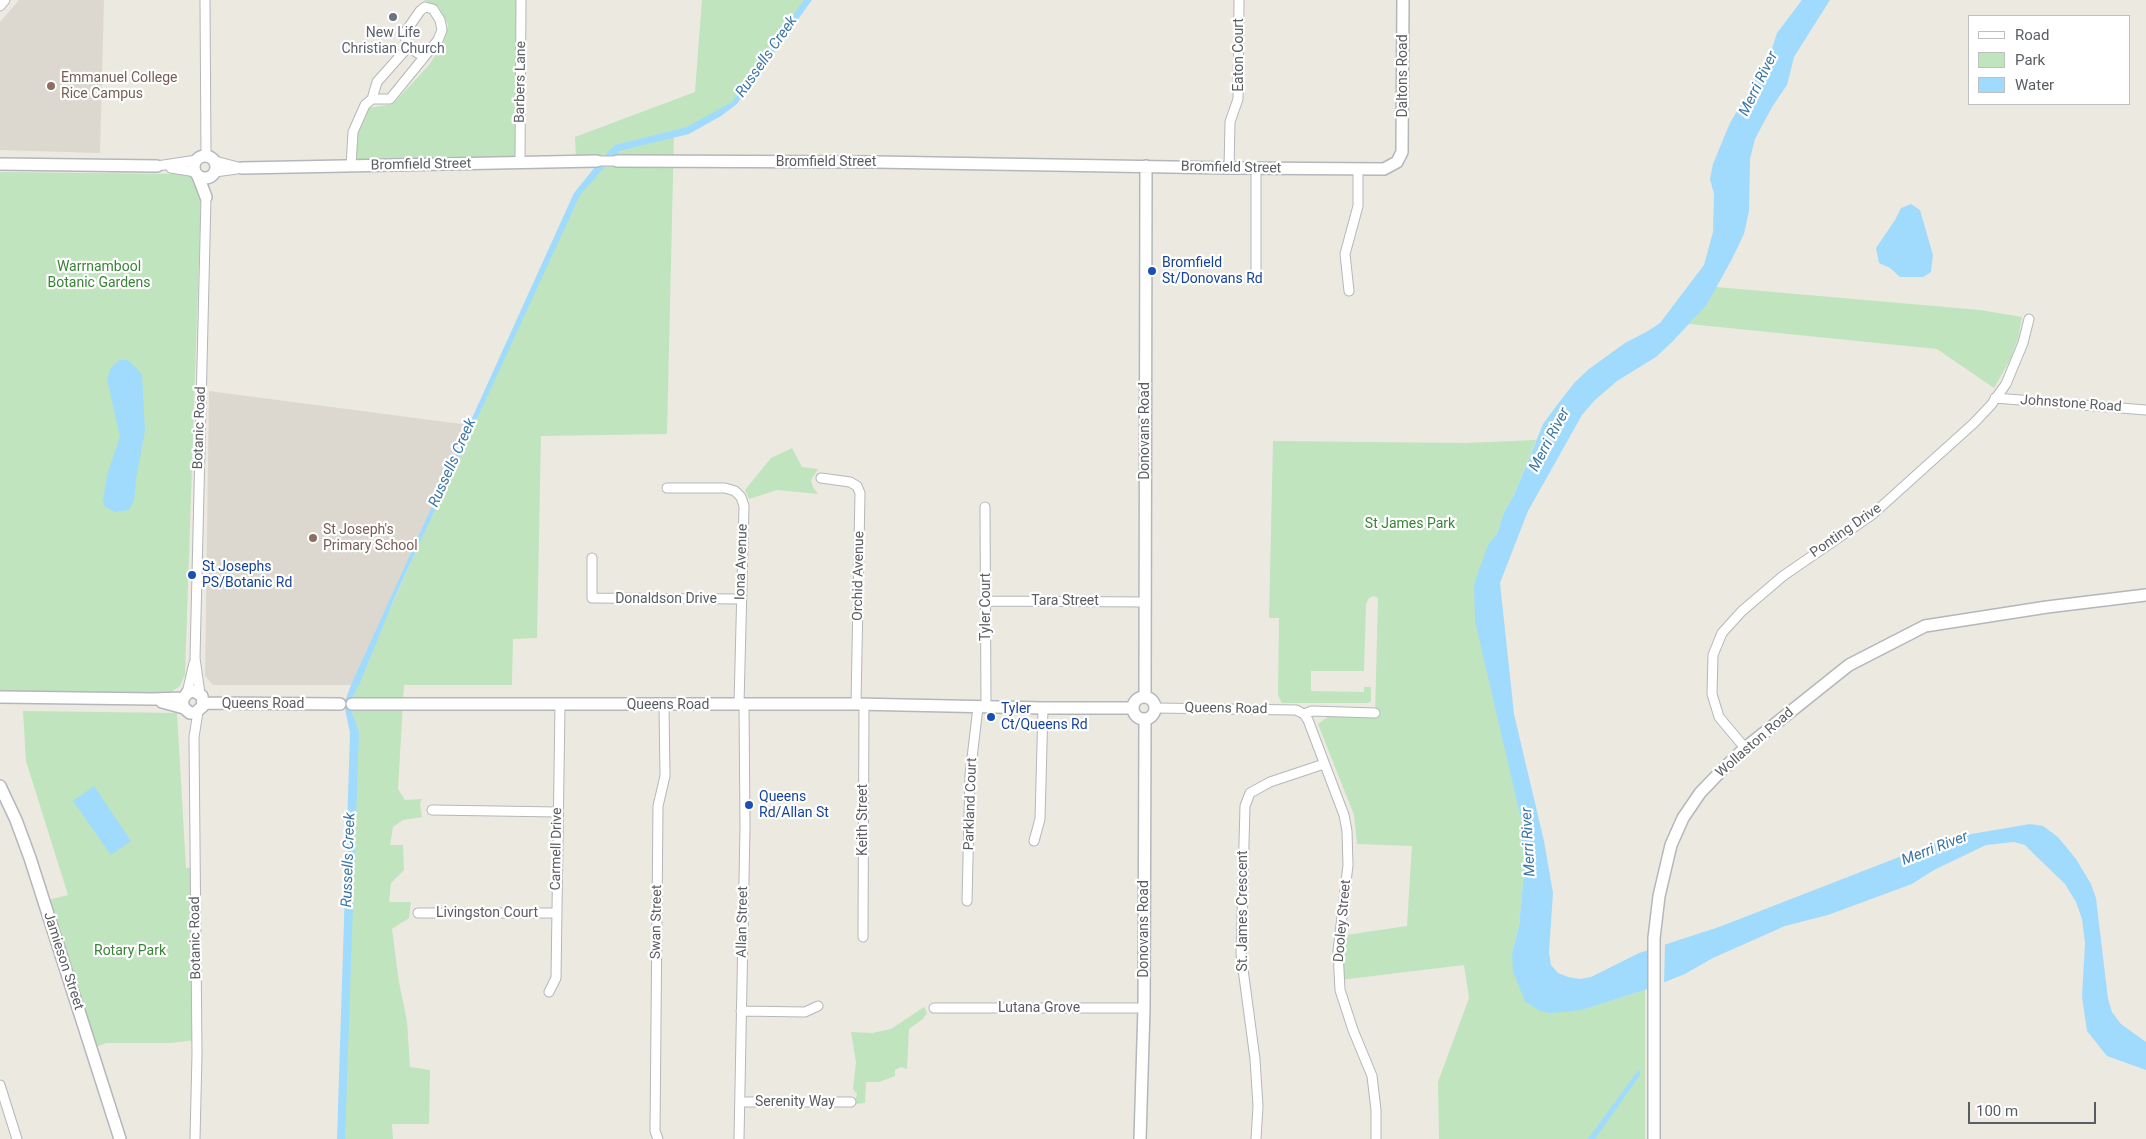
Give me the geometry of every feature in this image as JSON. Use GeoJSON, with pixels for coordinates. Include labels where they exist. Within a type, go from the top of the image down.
{"type":"FeatureCollection","features":[{"type":"Feature","properties":{"kind":"street"},"geometry":{"type":"LineString","coordinates":[[0,6],[5,0]]}},
{"type":"Feature","properties":{"kind":"street","name":"Botanic Road"},"geometry":{"type":"LineString","coordinates":[[195,1139],[197,1054],[194,737],[192,703],[195,658],[206,197],[209,166],[205,0]]}},
{"type":"Feature","properties":{"kind":"street","name":"Barbers Lane"},"geometry":{"type":"LineString","coordinates":[[520,164],[521,0]]}},
{"type":"Feature","properties":{"kind":"street","name":"Eaton Court"},"geometry":{"type":"LineString","coordinates":[[1229,168],[1230,122],[1238,99],[1239,0]]}},
{"type":"Feature","properties":{"kind":"street","name":"Daltons Road"},"geometry":{"type":"LineString","coordinates":[[1402,152],[1403,0]]}},
{"type":"Feature","properties":{"kind":"street"},"geometry":{"type":"LineString","coordinates":[[372,99],[390,99],[424,58],[438,40],[442,30],[440,20],[433,9],[425,7],[404,34],[408,47],[424,58]]}},
{"type":"Feature","properties":{"kind":"street"},"geometry":{"type":"LineString","coordinates":[[350,166],[353,132],[365,106],[372,99],[377,82],[408,47]]}},
{"type":"Feature","properties":{"kind":"street","name":"Bromfield Street"},"geometry":{"type":"LineString","coordinates":[[0,164],[242,168],[617,161],[875,162],[1384,169],[1397,162],[1402,152]]}},
{"type":"Feature","properties":{"kind":"street","name":"Bromfield Street"},"geometry":{"type":"LineString","coordinates":[[157,166],[197,174]]}},
{"type":"Feature","properties":{"kind":"street"},"geometry":{"type":"LineString","coordinates":[[197,174],[194,166],[209,166]]}},
{"type":"Feature","properties":{"kind":"street","name":"Donovans Road"},"geometry":{"type":"LineString","coordinates":[[1145,696],[1146,166]]}},
{"type":"Feature","properties":{"kind":"street"},"geometry":{"type":"LineString","coordinates":[[1256,168],[1256,280]]}},
{"type":"Feature","properties":{"kind":"street"},"geometry":{"type":"LineString","coordinates":[[1349,291],[1345,254],[1358,206],[1358,169]]}},
{"type":"Feature","properties":{"kind":"street","name":"Botanic Road"},"geometry":{"type":"LineString","coordinates":[[197,174],[206,197]]}},
{"type":"Feature","properties":{"kind":"street","name":"Ponting Drive"},"geometry":{"type":"LineString","coordinates":[[1745,748],[1720,717],[1712,694],[1713,655],[1722,633],[1742,611],[1782,576],[1880,508],[1974,423],[2006,384],[2015,364],[2029,319]]}},
{"type":"Feature","properties":{"kind":"street","name":"Johnstone Road"},"geometry":{"type":"LineString","coordinates":[[1996,398],[2146,410]]}},
{"type":"Feature","properties":{"kind":"street","name":"Orchid Avenue"},"geometry":{"type":"LineString","coordinates":[[821,478],[850,482],[858,486],[860,493],[860,704]]}},
{"type":"Feature","properties":{"kind":"street","name":"Iona Avenue"},"geometry":{"type":"LineString","coordinates":[[667,488],[726,488],[735,491],[741,497],[744,506],[741,599],[742,705]]}},
{"type":"Feature","properties":{"kind":"street","name":"Tyler Court"},"geometry":{"type":"LineString","coordinates":[[982,707],[986,601],[986,507]]}},
{"type":"Feature","properties":{"kind":"street","name":"Donaldson Drive"},"geometry":{"type":"LineString","coordinates":[[592,558],[592,598],[741,599]]}},
{"type":"Feature","properties":{"kind":"street","name":"Wollaston Road"},"geometry":{"type":"LineString","coordinates":[[1654,1139],[1654,938],[1659,896],[1671,845],[1683,818],[1700,794],[1745,748],[1849,665],[1925,626],[2047,607],[2146,595]]}},
{"type":"Feature","properties":{"kind":"street","name":"Tara Street"},"geometry":{"type":"LineString","coordinates":[[986,601],[1145,602]]}},
{"type":"Feature","properties":{"kind":"street"},"geometry":{"type":"LineString","coordinates":[[1145,696],[1153,701],[1156,708],[1153,716],[1145,719],[1137,717],[1133,708],[1137,700],[1145,696]]}},
{"type":"Feature","properties":{"kind":"street","name":"Queens Road"},"geometry":{"type":"LineString","coordinates":[[0,697],[153,700],[192,703],[860,704],[1133,708]]}},
{"type":"Feature","properties":{"kind":"street","name":"Keith Street"},"geometry":{"type":"LineString","coordinates":[[860,704],[863,937]]}},
{"type":"Feature","properties":{"kind":"street","name":"Carmell Drive"},"geometry":{"type":"LineString","coordinates":[[549,992],[556,978],[560,705]]}},
{"type":"Feature","properties":{"kind":"street","name":"Swan Street"},"geometry":{"type":"LineString","coordinates":[[658,1139],[654,1131],[658,806],[665,776],[664,705]]}},
{"type":"Feature","properties":{"kind":"street","name":"Allan Street"},"geometry":{"type":"LineString","coordinates":[[739,1139],[745,828],[742,705]]}},
{"type":"Feature","properties":{"kind":"street","name":"Parkland Court"},"geometry":{"type":"LineString","coordinates":[[967,901],[970,774],[982,707]]}},
{"type":"Feature","properties":{"kind":"street"},"geometry":{"type":"LineString","coordinates":[[1034,840],[1040,819],[1043,708]]}},
{"type":"Feature","properties":{"kind":"street","name":"Queens Road"},"geometry":{"type":"LineString","coordinates":[[1156,708],[1375,713]]}},
{"type":"Feature","properties":{"kind":"street","name":"Dooley Street"},"geometry":{"type":"LineString","coordinates":[[1300,712],[1308,720],[1344,815],[1347,831],[1348,865],[1338,951],[1340,990],[1353,1030],[1372,1076],[1376,1110],[1376,1139]]}},
{"type":"Feature","properties":{"kind":"street","name":"Donovans Road"},"geometry":{"type":"LineString","coordinates":[[1140,1139],[1144,1008],[1145,719]]}},
{"type":"Feature","properties":{"kind":"street","name":"St. James Crescent"},"geometry":{"type":"LineString","coordinates":[[1256,1139],[1258,1106],[1255,1059],[1241,962],[1245,806],[1250,794],[1270,782],[1324,764]]}},
{"type":"Feature","properties":{"kind":"street","name":"Jamieson Street"},"geometry":{"type":"LineString","coordinates":[[0,786],[16,820],[30,858],[120,1139]]}},
{"type":"Feature","properties":{"kind":"street"},"geometry":{"type":"LineString","coordinates":[[432,810],[558,812]]}},
{"type":"Feature","properties":{"kind":"street","name":"Livingston Court"},"geometry":{"type":"LineString","coordinates":[[418,913],[557,914]]}},
{"type":"Feature","properties":{"kind":"street"},"geometry":{"type":"LineString","coordinates":[[741,1011],[805,1012],[818,1006]]}},
{"type":"Feature","properties":{"kind":"street","name":"Lutana Grove"},"geometry":{"type":"LineString","coordinates":[[934,1008],[1144,1008]]}},
{"type":"Feature","properties":{"kind":"street"},"geometry":{"type":"LineString","coordinates":[[0,1086],[17,1139]]}},
{"type":"Feature","properties":{"kind":"street","name":"Serenity Way"},"geometry":{"type":"LineString","coordinates":[[740,1102],[852,1100],[853,1112]]}},
{"type":"Feature","properties":{"kind":"shaded area","name":"Emmanuel College Rice Campus"},"geometry":{"type":"Polygon","coordinates":[[[19,0],[104,0],[100,153],[0,150],[0,22],[19,0]]]}},
{"type":"Feature","properties":{"kind":"shaded area","name":"St Joseph's Primary School"},"geometry":{"type":"Polygon","coordinates":[[[209,391],[469,425],[355,685],[213,685],[205,676],[209,391]]]}},
{"type":"Feature","properties":{"kind":"green space"},"geometry":{"type":"Polygon","coordinates":[[[423,0],[521,0],[520,163],[357,166],[358,126],[369,108],[393,104],[429,65],[443,44],[448,25],[439,7],[423,0]]]}},
{"type":"Feature","properties":{"kind":"green space"},"geometry":{"type":"Polygon","coordinates":[[[702,0],[809,0],[736,103],[674,134],[667,434],[541,436],[537,638],[513,639],[512,685],[404,685],[398,789],[405,800],[422,799],[420,804],[422,817],[403,820],[393,827],[390,845],[403,845],[404,870],[391,883],[389,902],[411,902],[409,918],[392,929],[399,982],[407,1021],[410,1067],[430,1070],[429,1124],[392,1124],[393,1139],[339,1139],[354,732],[347,704],[578,193],[610,162],[576,161],[575,137],[695,92],[702,0]]]}},
{"type":"Feature","properties":{"kind":"green space","name":"Warrnambool Botanic Gardens"},"geometry":{"type":"Polygon","coordinates":[[[0,172],[186,174],[192,177],[197,184],[201,198],[185,675],[180,686],[171,692],[0,692],[0,172]]]}},
{"type":"Feature","properties":{"kind":"green space"},"geometry":{"type":"Polygon","coordinates":[[[1716,287],[1980,310],[2022,317],[2018,339],[2010,360],[1994,388],[1937,349],[1689,324],[1706,306],[1716,287]]]}},
{"type":"Feature","properties":{"kind":"green space","name":"St James Park"},"geometry":{"type":"Polygon","coordinates":[[[1536,440],[1514,495],[1504,512],[1497,534],[1488,546],[1510,768],[1521,819],[1524,873],[1519,926],[1512,953],[1582,1010],[1645,990],[1645,1139],[1439,1139],[1438,1082],[1469,998],[1464,965],[1340,980],[1339,936],[1407,926],[1412,846],[1357,844],[1354,815],[1318,724],[1329,716],[1375,716],[1378,598],[1374,596],[1369,598],[1366,604],[1364,671],[1311,671],[1311,691],[1364,692],[1364,687],[1371,687],[1371,701],[1368,703],[1282,703],[1278,695],[1279,618],[1269,618],[1273,441],[1464,443],[1536,440]]]}},
{"type":"Feature","properties":{"kind":"green space"},"geometry":{"type":"Polygon","coordinates":[[[792,448],[802,467],[818,469],[811,480],[818,494],[777,490],[749,499],[745,490],[771,458],[792,448]]]}},
{"type":"Feature","properties":{"kind":"green space","name":"Rotary Park"},"geometry":{"type":"Polygon","coordinates":[[[23,711],[177,713],[186,868],[195,867],[197,1040],[170,1043],[106,1043],[91,1049],[44,901],[68,895],[26,761],[23,711]]]}},
{"type":"Feature","properties":{"kind":"green space"},"geometry":{"type":"Polygon","coordinates":[[[924,1007],[927,1013],[923,1019],[909,1029],[907,1069],[901,1067],[895,1070],[895,1076],[879,1082],[866,1082],[865,1103],[854,1104],[857,1094],[853,1089],[856,1062],[851,1032],[872,1033],[891,1029],[924,1007]]]}},
{"type":"Feature","properties":{"kind":"water","name":"Russells Creek"},"geometry":{"type":"Polygon","coordinates":[[[804,0],[812,0],[737,104],[721,116],[689,134],[619,151],[580,195],[395,597],[359,685],[349,704],[359,732],[345,1139],[337,1139],[350,733],[344,704],[351,685],[574,193],[615,145],[687,127],[732,102],[804,0]]]}},
{"type":"Feature","properties":{"kind":"water","name":"Merri River"},"geometry":{"type":"Polygon","coordinates":[[[1802,0],[1830,0],[1794,57],[1787,85],[1772,107],[1755,139],[1750,159],[1749,211],[1744,234],[1732,259],[1706,306],[1672,342],[1656,357],[1617,381],[1595,400],[1582,415],[1528,511],[1500,583],[1514,714],[1544,841],[1553,893],[1549,952],[1551,965],[1558,973],[1568,977],[1580,979],[1591,977],[1639,953],[1719,927],[1948,838],[2030,824],[2043,826],[2058,837],[2076,859],[2091,884],[2096,898],[2108,999],[2112,1012],[2121,1024],[2146,1042],[2146,1070],[2107,1056],[2087,1031],[2082,997],[2085,943],[2082,919],[2076,902],[2065,884],[2025,845],[2014,842],[1986,845],[1934,870],[1912,884],[1828,915],[1785,926],[1713,958],[1685,974],[1645,990],[1582,1010],[1551,1013],[1540,1011],[1525,1001],[1513,972],[1512,953],[1519,926],[1524,873],[1521,819],[1475,621],[1474,585],[1488,545],[1497,534],[1504,512],[1514,495],[1543,424],[1575,382],[1589,369],[1625,343],[1660,323],[1704,265],[1713,232],[1714,194],[1710,179],[1713,164],[1730,123],[1770,55],[1777,33],[1802,0]]]}},
{"type":"Feature","properties":{"kind":"water"},"geometry":{"type":"Polygon","coordinates":[[[1911,204],[1920,210],[1933,255],[1931,272],[1923,277],[1900,277],[1890,268],[1879,263],[1876,248],[1901,208],[1911,204]]]}},
{"type":"Feature","properties":{"kind":"water"},"geometry":{"type":"Polygon","coordinates":[[[119,360],[128,360],[142,374],[145,431],[134,501],[129,510],[115,512],[105,507],[103,500],[107,475],[120,437],[107,379],[111,368],[119,360]]]}},
{"type":"Feature","properties":{"kind":"water"},"geometry":{"type":"Polygon","coordinates":[[[94,786],[131,841],[111,855],[73,801],[94,786]]]}},
{"type":"Feature","properties":{"kind":"water"},"geometry":{"type":"Polygon","coordinates":[[[1639,1069],[1640,1075],[1595,1139],[1588,1139],[1639,1069]]]}},
{"type":"Feature","properties":{"kind":"pier"},"geometry":{"type":"Polygon","coordinates":[[[1665,943],[1664,985],[1650,990],[1651,947],[1665,943]]]}},
{"type":"Feature","properties":{"kind":"place","name":"New Life Christian Church"},"geometry":{"type":"Point","coordinates":[393,17]}},
{"type":"Feature","properties":{"kind":"place","name":"Emmanuel College Rice Campus"},"geometry":{"type":"Point","coordinates":[51,86]}},
{"type":"Feature","properties":{"kind":"place","name":"Bromfield St/Donovans Rd"},"geometry":{"type":"Point","coordinates":[1152,271]}},
{"type":"Feature","properties":{"kind":"place","name":"St Joseph's Primary School"},"geometry":{"type":"Point","coordinates":[313,538]}},
{"type":"Feature","properties":{"kind":"place","name":"St Josephs PS/Botanic Rd"},"geometry":{"type":"Point","coordinates":[192,575]}},
{"type":"Feature","properties":{"kind":"place","name":"Tyler Ct/Queens Rd"},"geometry":{"type":"Point","coordinates":[991,717]}},
{"type":"Feature","properties":{"kind":"place","name":"Queens Rd/Allan St"},"geometry":{"type":"Point","coordinates":[749,805]}}]}
